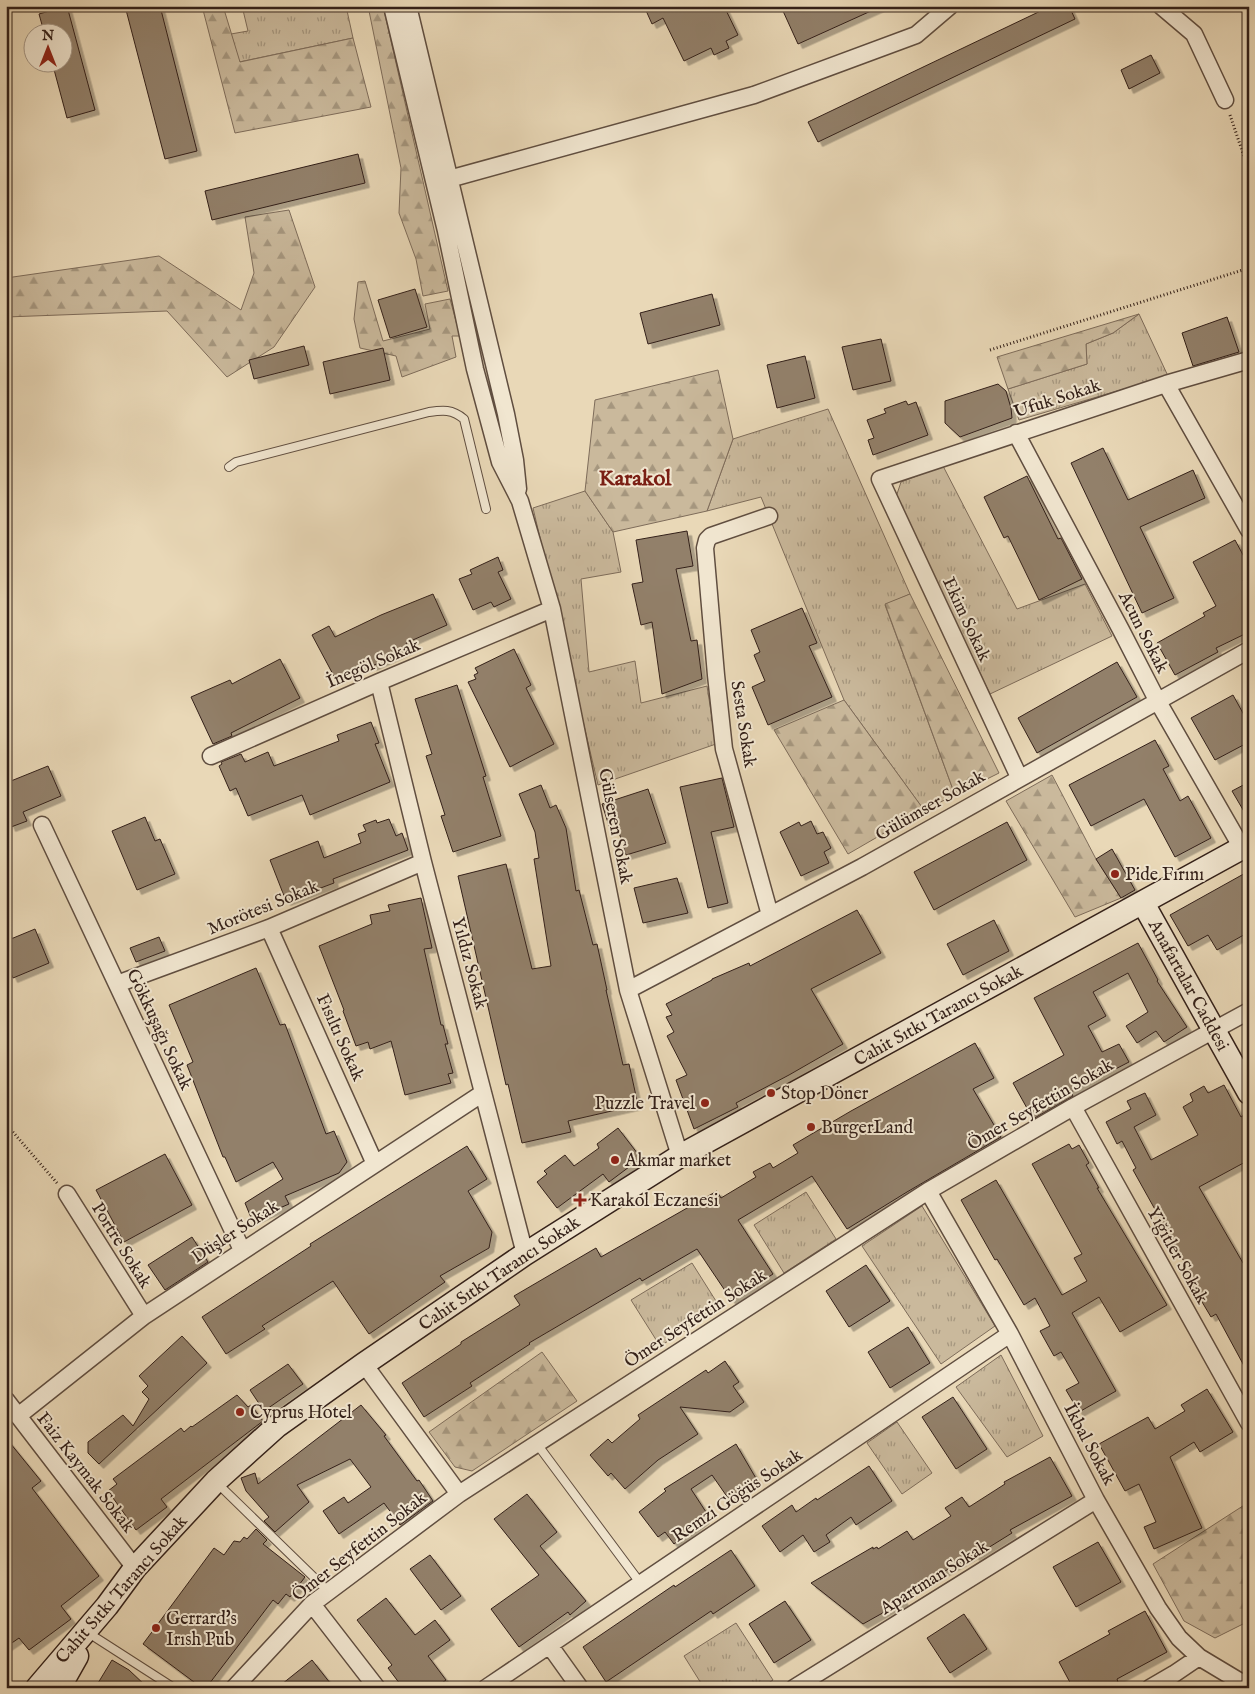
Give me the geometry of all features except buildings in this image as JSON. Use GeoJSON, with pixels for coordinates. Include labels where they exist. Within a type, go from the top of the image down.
{"type":"FeatureCollection","features":[{"type":"Feature","properties":{"kind":"street"},"geometry":{"type":"LineString","coordinates":[[392,6],[446,231],[475,369],[500,462],[520,501]]}},
{"type":"Feature","properties":{"kind":"street"},"geometry":{"type":"LineString","coordinates":[[408,6],[506,414],[515,460],[520,501]]}},
{"type":"Feature","properties":{"kind":"street"},"geometry":{"type":"LineString","coordinates":[[449,179],[754,95],[916,35],[950,6]]}},
{"type":"Feature","properties":{"kind":"street"},"geometry":{"type":"LineString","coordinates":[[1161,6],[1194,34],[1225,100]]}},
{"type":"Feature","properties":{"kind":"street","name":"Ufuk Sokak"},"geometry":{"type":"LineString","coordinates":[[880,479],[1166,384],[1249,360]]}},
{"type":"Feature","properties":{"kind":"street"},"geometry":{"type":"LineString","coordinates":[[1166,384],[1249,530]]}},
{"type":"Feature","properties":{"kind":"street","name":"Acun Sokak"},"geometry":{"type":"LineString","coordinates":[[1016,433],[1157,700],[1245,846]]}},
{"type":"Feature","properties":{"kind":"street","name":"Ekim Sokak"},"geometry":{"type":"LineString","coordinates":[[880,479],[1019,777]]}},
{"type":"Feature","properties":{"kind":"street","name":"Gülseren Sokak"},"geometry":{"type":"LineString","coordinates":[[520,501],[552,609],[628,990],[680,1156]]}},
{"type":"Feature","properties":{"kind":"street","name":"Sesta Sokak"},"geometry":{"type":"LineString","coordinates":[[769,516],[711,536],[707,540],[705,548],[724,749],[770,915]]}},
{"type":"Feature","properties":{"kind":"street","name":"İnegöl Sokak"},"geometry":{"type":"LineString","coordinates":[[211,756],[552,609]]}},
{"type":"Feature","properties":{"kind":"street","name":"Gülümser Sokak"},"geometry":{"type":"LineString","coordinates":[[628,990],[862,867],[1019,777],[1249,650]]}},
{"type":"Feature","properties":{"kind":"street","name":"Yıldız Sokak"},"geometry":{"type":"LineString","coordinates":[[379,682],[423,862],[525,1254]]}},
{"type":"Feature","properties":{"kind":"street","name":"Gökkuşağı Sokak"},"geometry":{"type":"LineString","coordinates":[[42,825],[242,1250]]}},
{"type":"Feature","properties":{"kind":"street","name":"Cahit Sıtkı Tarancı Sokak"},"geometry":{"type":"LineString","coordinates":[[37,1688],[107,1606],[135,1568],[216,1481],[277,1426],[364,1364],[525,1254],[680,1156],[1245,846]]}},
{"type":"Feature","properties":{"kind":"street","name":"Morötesi Sokak"},"geometry":{"type":"LineString","coordinates":[[117,984],[269,928],[423,862]]}},
{"type":"Feature","properties":{"kind":"street","name":"Anafartalar Caddesi"},"geometry":{"type":"LineString","coordinates":[[1143,903],[1249,1093]]}},
{"type":"Feature","properties":{"kind":"street","name":"Fısıltı Sokak"},"geometry":{"type":"LineString","coordinates":[[269,928],[376,1164]]}},
{"type":"Feature","properties":{"kind":"street","name":"Ömer Seyfettin Sokak"},"geometry":{"type":"LineString","coordinates":[[234,1688],[312,1604],[459,1494],[928,1191],[1073,1106],[1249,1011]]}},
{"type":"Feature","properties":{"kind":"street","name":"Düşler Sokak"},"geometry":{"type":"LineString","coordinates":[[18,1416],[144,1316],[483,1092]]}},
{"type":"Feature","properties":{"kind":"street","name":"Yiğitler Sokak"},"geometry":{"type":"LineString","coordinates":[[1073,1106],[1249,1423]]}},
{"type":"Feature","properties":{"kind":"street","name":"İkbal Sokak"},"geometry":{"type":"LineString","coordinates":[[928,1191],[1010,1334],[1096,1500],[1158,1608],[1180,1638],[1199,1657],[1249,1687]]}},
{"type":"Feature","properties":{"kind":"street","name":"Portre Sokak"},"geometry":{"type":"LineString","coordinates":[[67,1194],[144,1316]]}},
{"type":"Feature","properties":{"kind":"street","name":"Remzi Göğüs Sokak"},"geometry":{"type":"LineString","coordinates":[[486,1688],[1010,1334]]}},
{"type":"Feature","properties":{"kind":"street"},"geometry":{"type":"LineString","coordinates":[[364,1364],[459,1494]]}},
{"type":"Feature","properties":{"kind":"street","name":"Faiz Kaymak Sokak"},"geometry":{"type":"LineString","coordinates":[[6,1400],[135,1568]]}},
{"type":"Feature","properties":{"kind":"street","name":"Apartman Sokak"},"geometry":{"type":"LineString","coordinates":[[794,1688],[1096,1500]]}},
{"type":"Feature","properties":{"kind":"street"},"geometry":{"type":"LineString","coordinates":[[312,1604],[377,1688]]}},
{"type":"Feature","properties":{"kind":"street","name":"Cahit Sıtkı Tarancı Sokak"},"geometry":{"type":"LineString","coordinates":[[59,1688],[107,1606]]}},
{"type":"Feature","properties":{"kind":"street"},"geometry":{"type":"LineString","coordinates":[[550,1646],[580,1688]]}},
{"type":"Feature","properties":{"kind":"street"},"geometry":{"type":"LineString","coordinates":[[1150,1688],[1199,1657]]}},
{"type":"Feature","properties":{"kind":"lane"},"geometry":{"type":"LineString","coordinates":[[229,467],[236,462],[446,409],[456,412],[464,419],[486,509]]}},
{"type":"Feature","properties":{"kind":"lane"},"geometry":{"type":"LineString","coordinates":[[537,1444],[642,1584]]}},
{"type":"Feature","properties":{"kind":"lane"},"geometry":{"type":"LineString","coordinates":[[216,1481],[328,1592]]}},
{"type":"Feature","properties":{"kind":"lane"},"geometry":{"type":"LineString","coordinates":[[90,1634],[174,1688]]}},
{"type":"Feature","properties":{"kind":"path"},"geometry":{"type":"LineString","coordinates":[[1245,6],[1249,10]]}},
{"type":"Feature","properties":{"kind":"path"},"geometry":{"type":"LineString","coordinates":[[1225,100],[1249,171]]}},
{"type":"Feature","properties":{"kind":"path"},"geometry":{"type":"LineString","coordinates":[[990,350],[1249,268]]}},
{"type":"Feature","properties":{"kind":"path"},"geometry":{"type":"LineString","coordinates":[[6,1124],[67,1194]]}},
{"type":"Feature","properties":{"kind":"green space"},"geometry":{"type":"Polygon","coordinates":[[[202,6],[223,6],[240,62],[353,38],[371,107],[235,133],[202,6]]]}},
{"type":"Feature","properties":{"kind":"green space"},"geometry":{"type":"Polygon","coordinates":[[[242,6],[346,6],[353,38],[239,62],[231,34],[248,31],[242,6]]]}},
{"type":"Feature","properties":{"kind":"green space"},"geometry":{"type":"Polygon","coordinates":[[[368,6],[383,6],[448,291],[423,296],[416,259],[399,213],[401,168],[368,6]]]}},
{"type":"Feature","properties":{"kind":"green space"},"geometry":{"type":"Polygon","coordinates":[[[289,210],[315,287],[274,347],[227,377],[167,311],[6,317],[6,278],[159,256],[241,310],[254,273],[245,217],[289,210]]]}},
{"type":"Feature","properties":{"kind":"green space"},"geometry":{"type":"Polygon","coordinates":[[[365,281],[383,341],[430,329],[425,304],[450,299],[460,336],[452,336],[456,357],[402,377],[396,356],[360,348],[354,319],[358,282],[365,281]]]}},
{"type":"Feature","properties":{"kind":"green space"},"geometry":{"type":"Polygon","coordinates":[[[1139,314],[1168,376],[1019,420],[1008,389],[1087,364],[1086,344],[1113,333],[1139,314]]]}},
{"type":"Feature","properties":{"kind":"green space"},"geometry":{"type":"Polygon","coordinates":[[[1139,314],[1113,333],[1086,344],[1087,364],[1008,389],[997,357],[1139,314]]]}},
{"type":"Feature","properties":{"kind":"green space"},"geometry":{"type":"Polygon","coordinates":[[[718,370],[733,439],[707,511],[613,532],[585,491],[595,400],[718,370]]]}},
{"type":"Feature","properties":{"kind":"green space"},"geometry":{"type":"Polygon","coordinates":[[[828,409],[910,594],[885,605],[955,795],[924,810],[844,700],[761,497],[707,511],[733,439],[828,409]]]}},
{"type":"Feature","properties":{"kind":"green space"},"geometry":{"type":"Polygon","coordinates":[[[943,466],[1017,609],[1085,584],[1112,636],[990,694],[896,497],[901,482],[943,466]]]}},
{"type":"Feature","properties":{"kind":"green space"},"geometry":{"type":"Polygon","coordinates":[[[585,491],[613,532],[621,572],[581,579],[589,672],[635,661],[641,703],[707,686],[716,744],[598,785],[533,508],[585,491]]]}},
{"type":"Feature","properties":{"kind":"green space"},"geometry":{"type":"Polygon","coordinates":[[[910,594],[999,773],[955,795],[885,604],[910,594]]]}},
{"type":"Feature","properties":{"kind":"green space"},"geometry":{"type":"Polygon","coordinates":[[[844,700],[924,810],[848,854],[774,730],[844,700]]]}},
{"type":"Feature","properties":{"kind":"green space"},"geometry":{"type":"Polygon","coordinates":[[[1052,775],[1096,859],[1121,898],[1075,917],[1006,801],[1052,775]]]}},
{"type":"Feature","properties":{"kind":"green space"},"geometry":{"type":"Polygon","coordinates":[[[806,1192],[836,1239],[784,1273],[754,1225],[806,1192]]]}},
{"type":"Feature","properties":{"kind":"green space"},"geometry":{"type":"Polygon","coordinates":[[[922,1206],[995,1326],[941,1364],[862,1246],[922,1206]]]}},
{"type":"Feature","properties":{"kind":"green space"},"geometry":{"type":"Polygon","coordinates":[[[692,1263],[721,1309],[660,1346],[631,1300],[692,1263]]]}},
{"type":"Feature","properties":{"kind":"green space"},"geometry":{"type":"Polygon","coordinates":[[[542,1352],[577,1401],[472,1471],[455,1467],[429,1432],[542,1352]]]}},
{"type":"Feature","properties":{"kind":"green space"},"geometry":{"type":"Polygon","coordinates":[[[1001,1355],[1043,1436],[1007,1457],[956,1387],[1001,1355]]]}},
{"type":"Feature","properties":{"kind":"green space"},"geometry":{"type":"Polygon","coordinates":[[[897,1422],[932,1473],[902,1494],[867,1443],[897,1422]]]}},
{"type":"Feature","properties":{"kind":"green space"},"geometry":{"type":"Polygon","coordinates":[[[1249,1502],[1249,1621],[1215,1638],[1184,1621],[1153,1564],[1249,1502]]]}},
{"type":"Feature","properties":{"kind":"green space"},"geometry":{"type":"Polygon","coordinates":[[[736,1623],[773,1680],[761,1688],[704,1688],[684,1656],[736,1623]]]}},
{"type":"Feature","properties":{"kind":"place","name":"Pide Fırını"},"geometry":{"type":"Point","coordinates":[1115,874]}},
{"type":"Feature","properties":{"kind":"place","name":"Stop Döner"},"geometry":{"type":"Point","coordinates":[771,1093]}},
{"type":"Feature","properties":{"kind":"place","name":"Puzzle Travel"},"geometry":{"type":"Point","coordinates":[705,1103]}},
{"type":"Feature","properties":{"kind":"place","name":"BurgerLand"},"geometry":{"type":"Point","coordinates":[811,1127]}},
{"type":"Feature","properties":{"kind":"place","name":"Akmar market"},"geometry":{"type":"Point","coordinates":[615,1160]}},
{"type":"Feature","properties":{"kind":"place","name":"Karakol Eczanesi"},"geometry":{"type":"Point","coordinates":[580,1200]}},
{"type":"Feature","properties":{"kind":"place","name":"Cyprus Hotel"},"geometry":{"type":"Point","coordinates":[240,1412]}},
{"type":"Feature","properties":{"kind":"place","name":"Gerrard's Irısh Pub"},"geometry":{"type":"Point","coordinates":[156,1628]}},
{"type":"Feature","properties":{"kind":"district","name":"Karakol"},"geometry":{"type":"Point","coordinates":[635,477]}}]}
